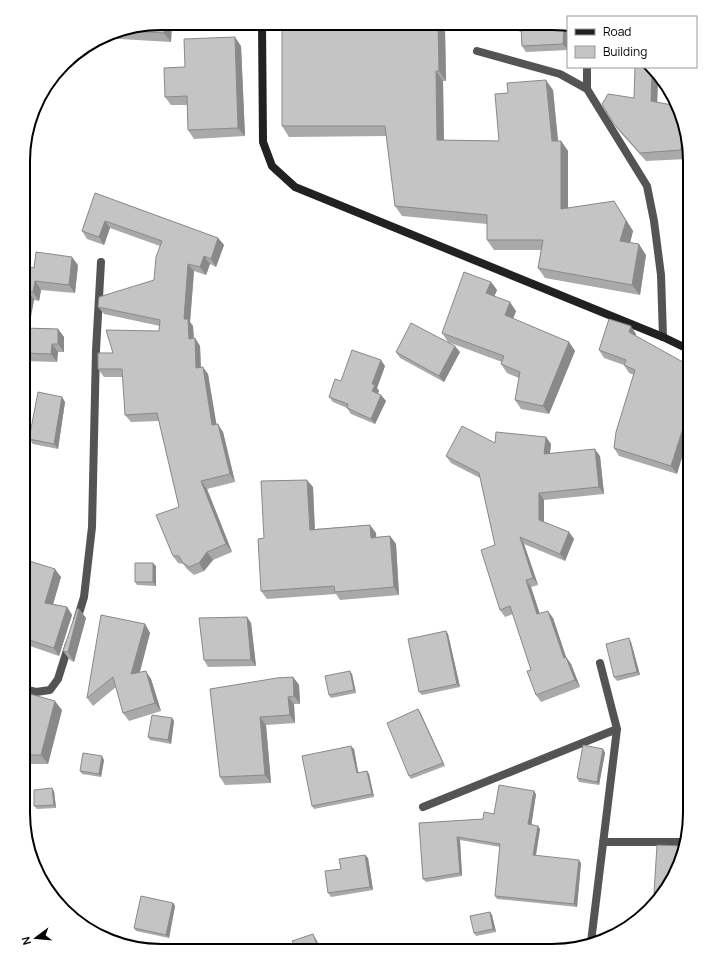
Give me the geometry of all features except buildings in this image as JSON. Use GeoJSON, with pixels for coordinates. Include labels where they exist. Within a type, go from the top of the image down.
{"type":"FeatureCollection","features":[{"type":"Feature","properties":{"kind":"main road"},"geometry":{"type":"LineString","coordinates":[[262,30],[263,142],[272,166],[295,186],[663,337],[683,347]]}},
{"type":"Feature","properties":{"kind":"street"},"geometry":{"type":"LineString","coordinates":[[477,51],[560,74],[587,89],[646,186],[654,221],[661,275],[663,337]]}},
{"type":"Feature","properties":{"kind":"street"},"geometry":{"type":"LineString","coordinates":[[587,68],[587,89]]}},
{"type":"Feature","properties":{"kind":"street"},"geometry":{"type":"LineString","coordinates":[[30,691],[36,692],[50,690],[58,679],[84,597],[92,528],[96,350],[101,262]]}},
{"type":"Feature","properties":{"kind":"street"},"geometry":{"type":"LineString","coordinates":[[592,938],[617,729],[600,663]]}},
{"type":"Feature","properties":{"kind":"street"},"geometry":{"type":"LineString","coordinates":[[423,807],[617,729]]}},
{"type":"Feature","properties":{"kind":"street"},"geometry":{"type":"LineString","coordinates":[[603,842],[679,842]]}}]}
